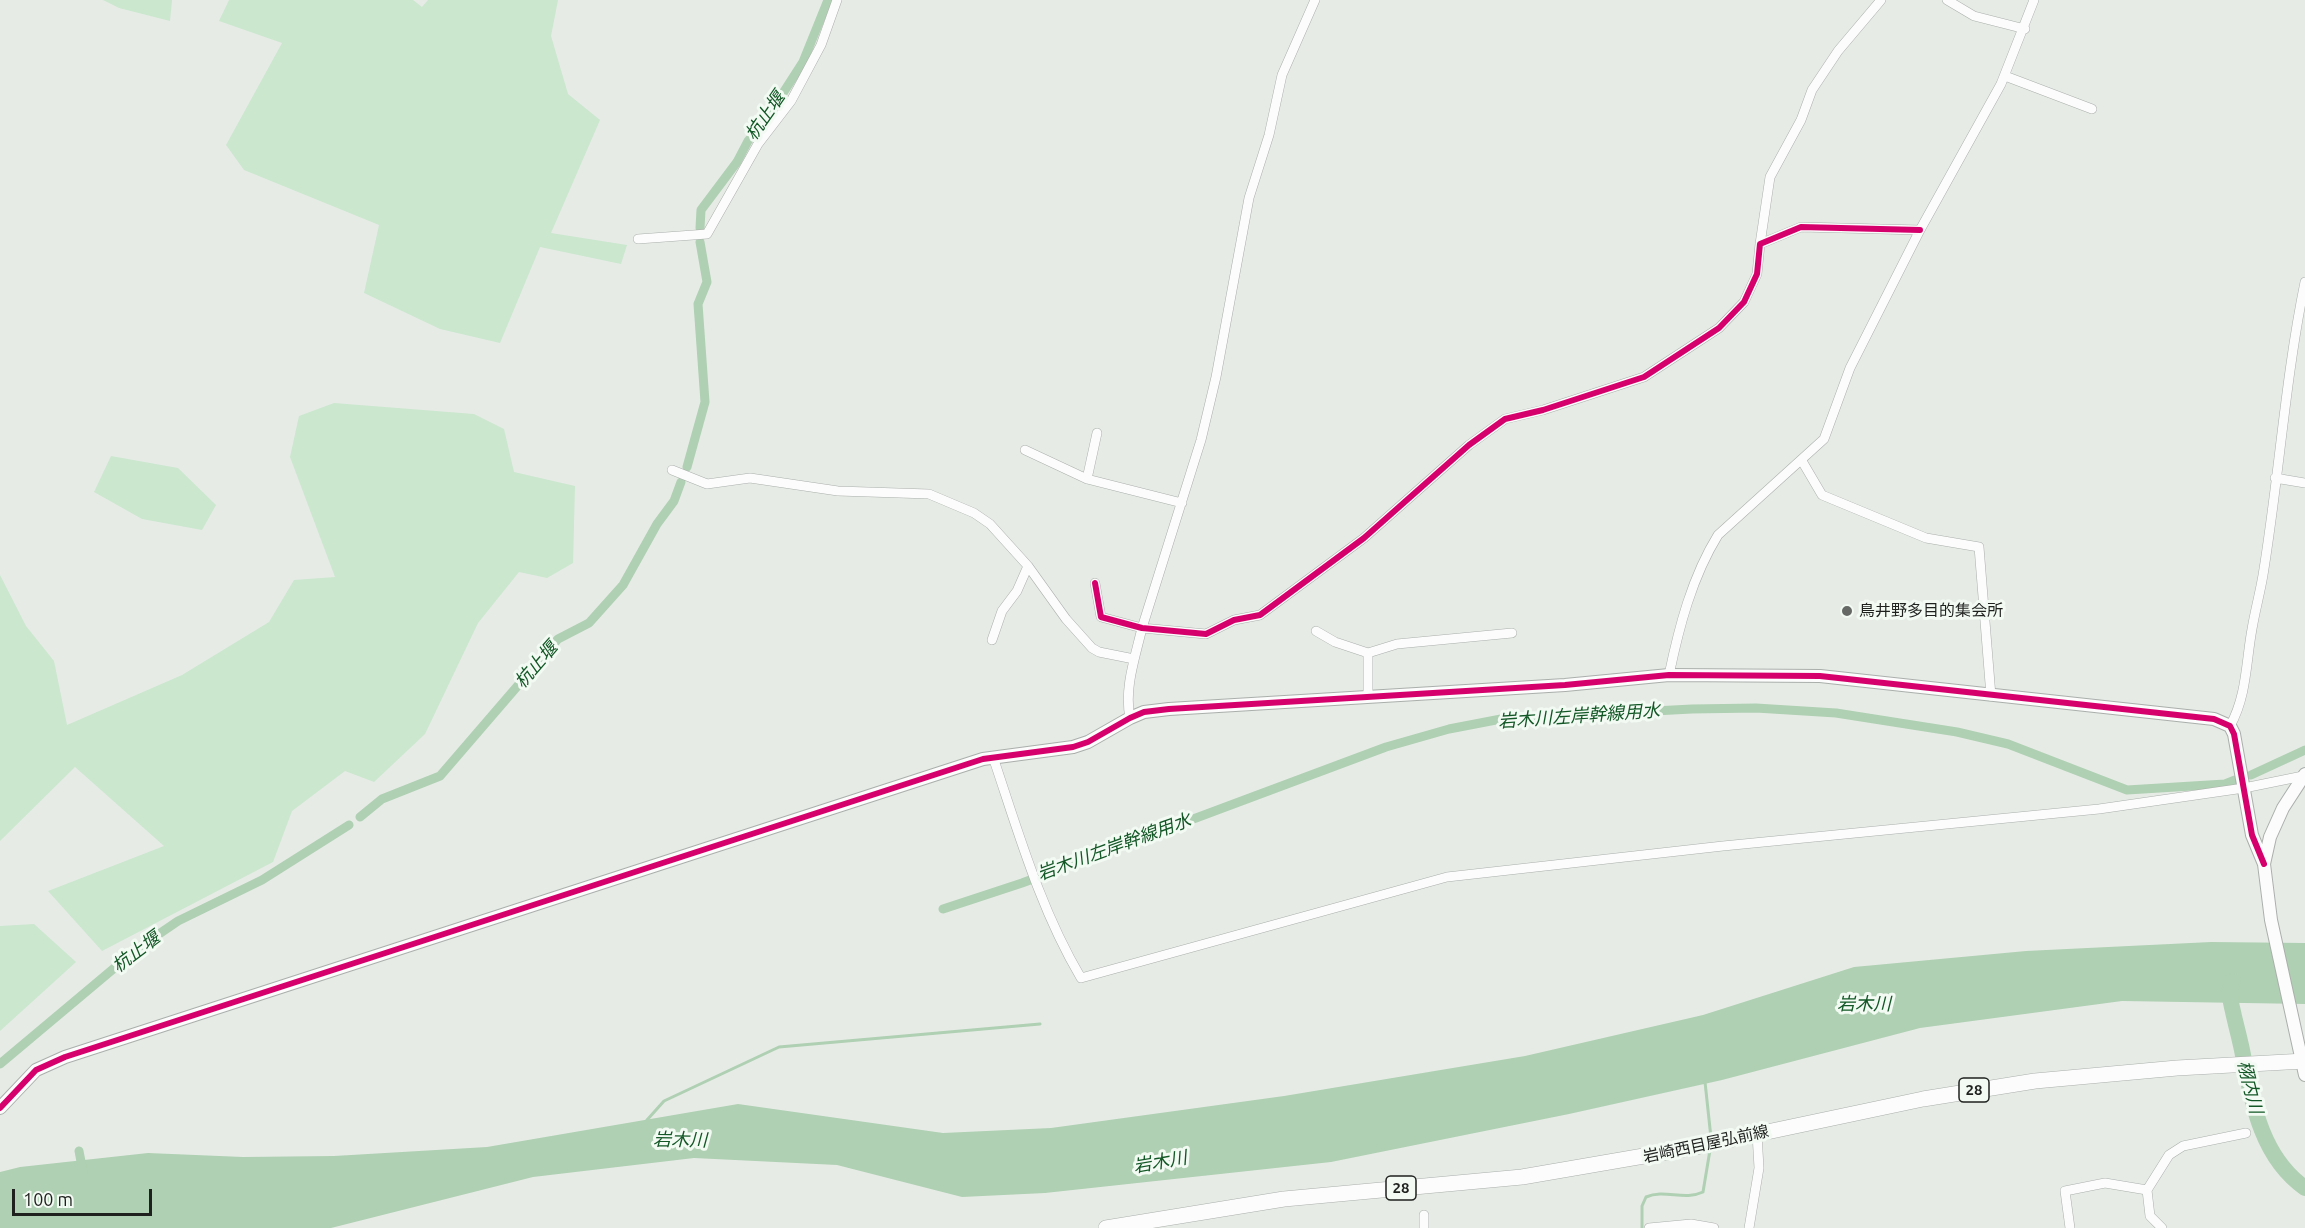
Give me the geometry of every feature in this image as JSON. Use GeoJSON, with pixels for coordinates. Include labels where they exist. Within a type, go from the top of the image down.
{"type":"FeatureCollection","features":[{"type":"Feature","properties":{"kind":"main road","name":"岩崎西目屋弘前線"},"geometry":{"type":"LineString","coordinates":[[1106,1228],[1284,1199],[1522,1177],[1696,1147],[1995,1087],[2068,1077],[2271,1062],[2304,1066]]}},
{"type":"Feature","properties":{"kind":"street"},"geometry":{"type":"LineString","coordinates":[[638,239],[707,234],[758,144],[792,101],[821,45],[837,0]]}},
{"type":"Feature","properties":{"kind":"street"},"geometry":{"type":"LineString","coordinates":[[1130,718],[1126,699],[1134,659],[1182,502],[1216,377],[1249,198],[1269,135],[1282,75],[1315,0]]}},
{"type":"Feature","properties":{"kind":"street"},"geometry":{"type":"LineString","coordinates":[[1095,583],[1101,617],[1142,628],[1206,634],[1234,620],[1260,615],[1364,538],[1469,445],[1505,418],[1543,410],[1644,377],[1733,315],[1744,302],[1757,274],[1770,177],[1801,120],[1812,90],[1838,51],[1881,0]]}},
{"type":"Feature","properties":{"kind":"street"},"geometry":{"type":"LineString","coordinates":[[1947,0],[1974,16],[2025,28]]}},
{"type":"Feature","properties":{"kind":"street"},"geometry":{"type":"LineString","coordinates":[[1669,675],[1697,573],[1718,535],[1803,461],[1824,439],[1850,368],[1920,230],[2005,76],[2034,0]]}},
{"type":"Feature","properties":{"kind":"street"},"geometry":{"type":"LineString","coordinates":[[2005,76],[2092,109]]}},
{"type":"Feature","properties":{"kind":"street"},"geometry":{"type":"LineString","coordinates":[[1760,244],[1801,227],[1920,230]]}},
{"type":"Feature","properties":{"kind":"street"},"geometry":{"type":"LineString","coordinates":[[2230,726],[2237,714],[2245,683],[2252,629],[2263,575],[2289,368],[2305,282]]}},
{"type":"Feature","properties":{"kind":"street"},"geometry":{"type":"LineString","coordinates":[[1087,479],[1097,433]]}},
{"type":"Feature","properties":{"kind":"street"},"geometry":{"type":"LineString","coordinates":[[1025,450],[1087,479],[1182,502]]}},
{"type":"Feature","properties":{"kind":"street"},"geometry":{"type":"LineString","coordinates":[[1803,461],[1822,495],[1926,538],[1979,547],[1990,696]]}},
{"type":"Feature","properties":{"kind":"street"},"geometry":{"type":"LineString","coordinates":[[672,470],[706,484],[750,478],[838,491],[929,494],[974,513],[990,524],[1028,566],[1066,619],[1092,648],[1100,652],[1134,659]]}},
{"type":"Feature","properties":{"kind":"street"},"geometry":{"type":"LineString","coordinates":[[2275,478],[2305,483]]}},
{"type":"Feature","properties":{"kind":"street"},"geometry":{"type":"LineString","coordinates":[[992,640],[1002,611],[1017,591],[1028,566]]}},
{"type":"Feature","properties":{"kind":"street"},"geometry":{"type":"LineString","coordinates":[[1316,631],[1335,642],[1368,653],[1397,644],[1512,633]]}},
{"type":"Feature","properties":{"kind":"street"},"geometry":{"type":"LineString","coordinates":[[1368,653],[1368,695]]}},
{"type":"Feature","properties":{"kind":"street"},"geometry":{"type":"LineString","coordinates":[[0,1108],[36,1070],[65,1057],[993,757],[1073,747],[1088,742],[1144,712],[1368,695],[1565,685],[1669,675],[1820,676],[2214,719],[2230,726],[2237,746],[2252,835],[2264,864],[2271,920],[2304,1066]]}},
{"type":"Feature","properties":{"kind":"street"},"geometry":{"type":"LineString","coordinates":[[993,757],[1031,870],[1064,948],[1081,978],[1447,878],[1723,846],[2099,808],[2244,788],[2304,775]]}},
{"type":"Feature","properties":{"kind":"street"},"geometry":{"type":"LineString","coordinates":[[2264,864],[2270,837],[2283,808],[2304,775]]}},
{"type":"Feature","properties":{"kind":"street"},"geometry":{"type":"LineString","coordinates":[[2162,1228],[2150,1216],[2148,1190],[2174,1150],[2246,1133]]}},
{"type":"Feature","properties":{"kind":"street"},"geometry":{"type":"LineString","coordinates":[[1749,1228],[1759,1168],[1757,1134]]}},
{"type":"Feature","properties":{"kind":"street"},"geometry":{"type":"LineString","coordinates":[[2070,1228],[2065,1191],[2105,1183],[2148,1190]]}},
{"type":"Feature","properties":{"kind":"street"},"geometry":{"type":"LineString","coordinates":[[1424,1215],[1424,1228]]}},
{"type":"Feature","properties":{"kind":"street"},"geometry":{"type":"LineString","coordinates":[[1648,1228],[1691,1224],[1714,1228]]}},
{"type":"Feature","properties":{"kind":"shaded area"},"geometry":{"type":"Polygon","coordinates":[[[103,0],[172,0],[170,21],[119,8],[103,0]]]}},
{"type":"Feature","properties":{"kind":"shaded area"},"geometry":{"type":"Polygon","coordinates":[[[229,0],[413,0],[422,7],[428,0],[558,0],[551,36],[568,94],[600,120],[551,233],[627,245],[621,264],[540,247],[500,343],[440,329],[364,293],[379,225],[244,170],[226,145],[282,43],[219,21],[229,0]]]}},
{"type":"Feature","properties":{"kind":"shaded area"},"geometry":{"type":"Polygon","coordinates":[[[334,403],[474,414],[504,429],[514,472],[575,486],[573,563],[547,578],[519,572],[478,623],[425,734],[374,782],[345,771],[292,811],[273,862],[102,951],[48,891],[164,846],[75,767],[0,841],[0,575],[26,626],[54,661],[67,725],[182,675],[269,622],[294,580],[335,577],[290,457],[299,416],[334,403]]]}},
{"type":"Feature","properties":{"kind":"shaded area"},"geometry":{"type":"Polygon","coordinates":[[[111,456],[178,468],[216,505],[202,530],[142,519],[94,492],[111,456]]]}},
{"type":"Feature","properties":{"kind":"shaded area"},"geometry":{"type":"Polygon","coordinates":[[[34,924],[76,962],[0,1031],[0,926],[34,924]]]}},
{"type":"Feature","properties":{"kind":"water","name":"岩木川"},"geometry":{"type":"Polygon","coordinates":[[[2211,942],[2305,943],[2305,1004],[2122,1001],[1920,1028],[1722,1080],[1569,1114],[1331,1162],[1045,1193],[962,1197],[837,1165],[694,1158],[533,1177],[331,1228],[0,1228],[0,1172],[20,1167],[148,1153],[243,1157],[334,1156],[487,1147],[738,1104],[943,1133],[1051,1128],[1284,1096],[1525,1056],[1703,1015],[1854,967],[2026,951],[2211,942]]]}},
{"type":"Feature","properties":{"kind":"waterway","name":"杭止堰"},"geometry":{"type":"LineString","coordinates":[[700,228],[701,210],[737,162],[748,141],[767,118],[803,62],[828,0]]}},
{"type":"Feature","properties":{"kind":"waterway","name":"杭止堰"},"geometry":{"type":"LineString","coordinates":[[687,467],[705,402],[698,304],[707,282],[700,242]]}},
{"type":"Feature","properties":{"kind":"waterway","name":"杭止堰"},"geometry":{"type":"LineString","coordinates":[[360,817],[382,799],[440,776],[558,639],[589,623],[623,585],[657,524],[674,501],[681,482]]}},
{"type":"Feature","properties":{"kind":"waterway","name":"岩木川左岸幹線用水"},"geometry":{"type":"LineString","coordinates":[[943,909],[1022,883],[1386,747],[1449,729],[1501,719],[1692,709],[1756,708],[1836,713],[1957,732],[2008,744],[2127,790],[2225,784],[2235,780]]}},
{"type":"Feature","properties":{"kind":"waterway","name":"岩木川左岸幹線用水"},"geometry":{"type":"LineString","coordinates":[[2251,775],[2305,750]]}},
{"type":"Feature","properties":{"kind":"waterway","name":"杭止堰"},"geometry":{"type":"LineString","coordinates":[[0,1064],[137,949],[178,921],[262,880],[349,825]]}},
{"type":"Feature","properties":{"kind":"waterway","name":"栩内川"},"geometry":{"type":"LineString","coordinates":[[2233,981],[2229,992],[2230,999],[2260,1126],[2278,1160],[2305,1188]]}},
{"type":"Feature","properties":{"kind":"waterway"},"geometry":{"type":"LineString","coordinates":[[647,1120],[664,1101],[779,1047],[1040,1024]]}},
{"type":"Feature","properties":{"kind":"waterway"},"geometry":{"type":"LineString","coordinates":[[1705,1082],[1711,1138]]}},
{"type":"Feature","properties":{"kind":"waterway"},"geometry":{"type":"LineString","coordinates":[[1642,1228],[1642,1206],[1646,1197],[1703,1192],[1710,1150]]}},
{"type":"Feature","properties":{"kind":"waterway","name":"岩木川左岸幹線用水"},"geometry":{"type":"LineString","coordinates":[[79,1151],[83,1172]]}},
{"type":"Feature","properties":{"kind":"cycle path"},"geometry":{"type":"LineString","coordinates":[[1095,583],[1101,617],[1142,628],[1206,634],[1234,620],[1260,615],[1364,538],[1469,445],[1505,419],[1543,410],[1644,377],[1719,328],[1744,302],[1757,274],[1760,244],[1801,227],[1920,230]]}},
{"type":"Feature","properties":{"kind":"cycle path"},"geometry":{"type":"LineString","coordinates":[[0,1108],[36,1070],[65,1057],[983,759],[1073,747],[1088,742],[1144,712],[1169,709],[1565,685],[1669,675],[1820,676],[2214,719],[2230,726],[2234,734],[2252,835],[2264,864]]}},
{"type":"Feature","properties":{"kind":"place","name":"鳥井野多目的集会所"},"geometry":{"type":"Point","coordinates":[1847,611]}}]}
